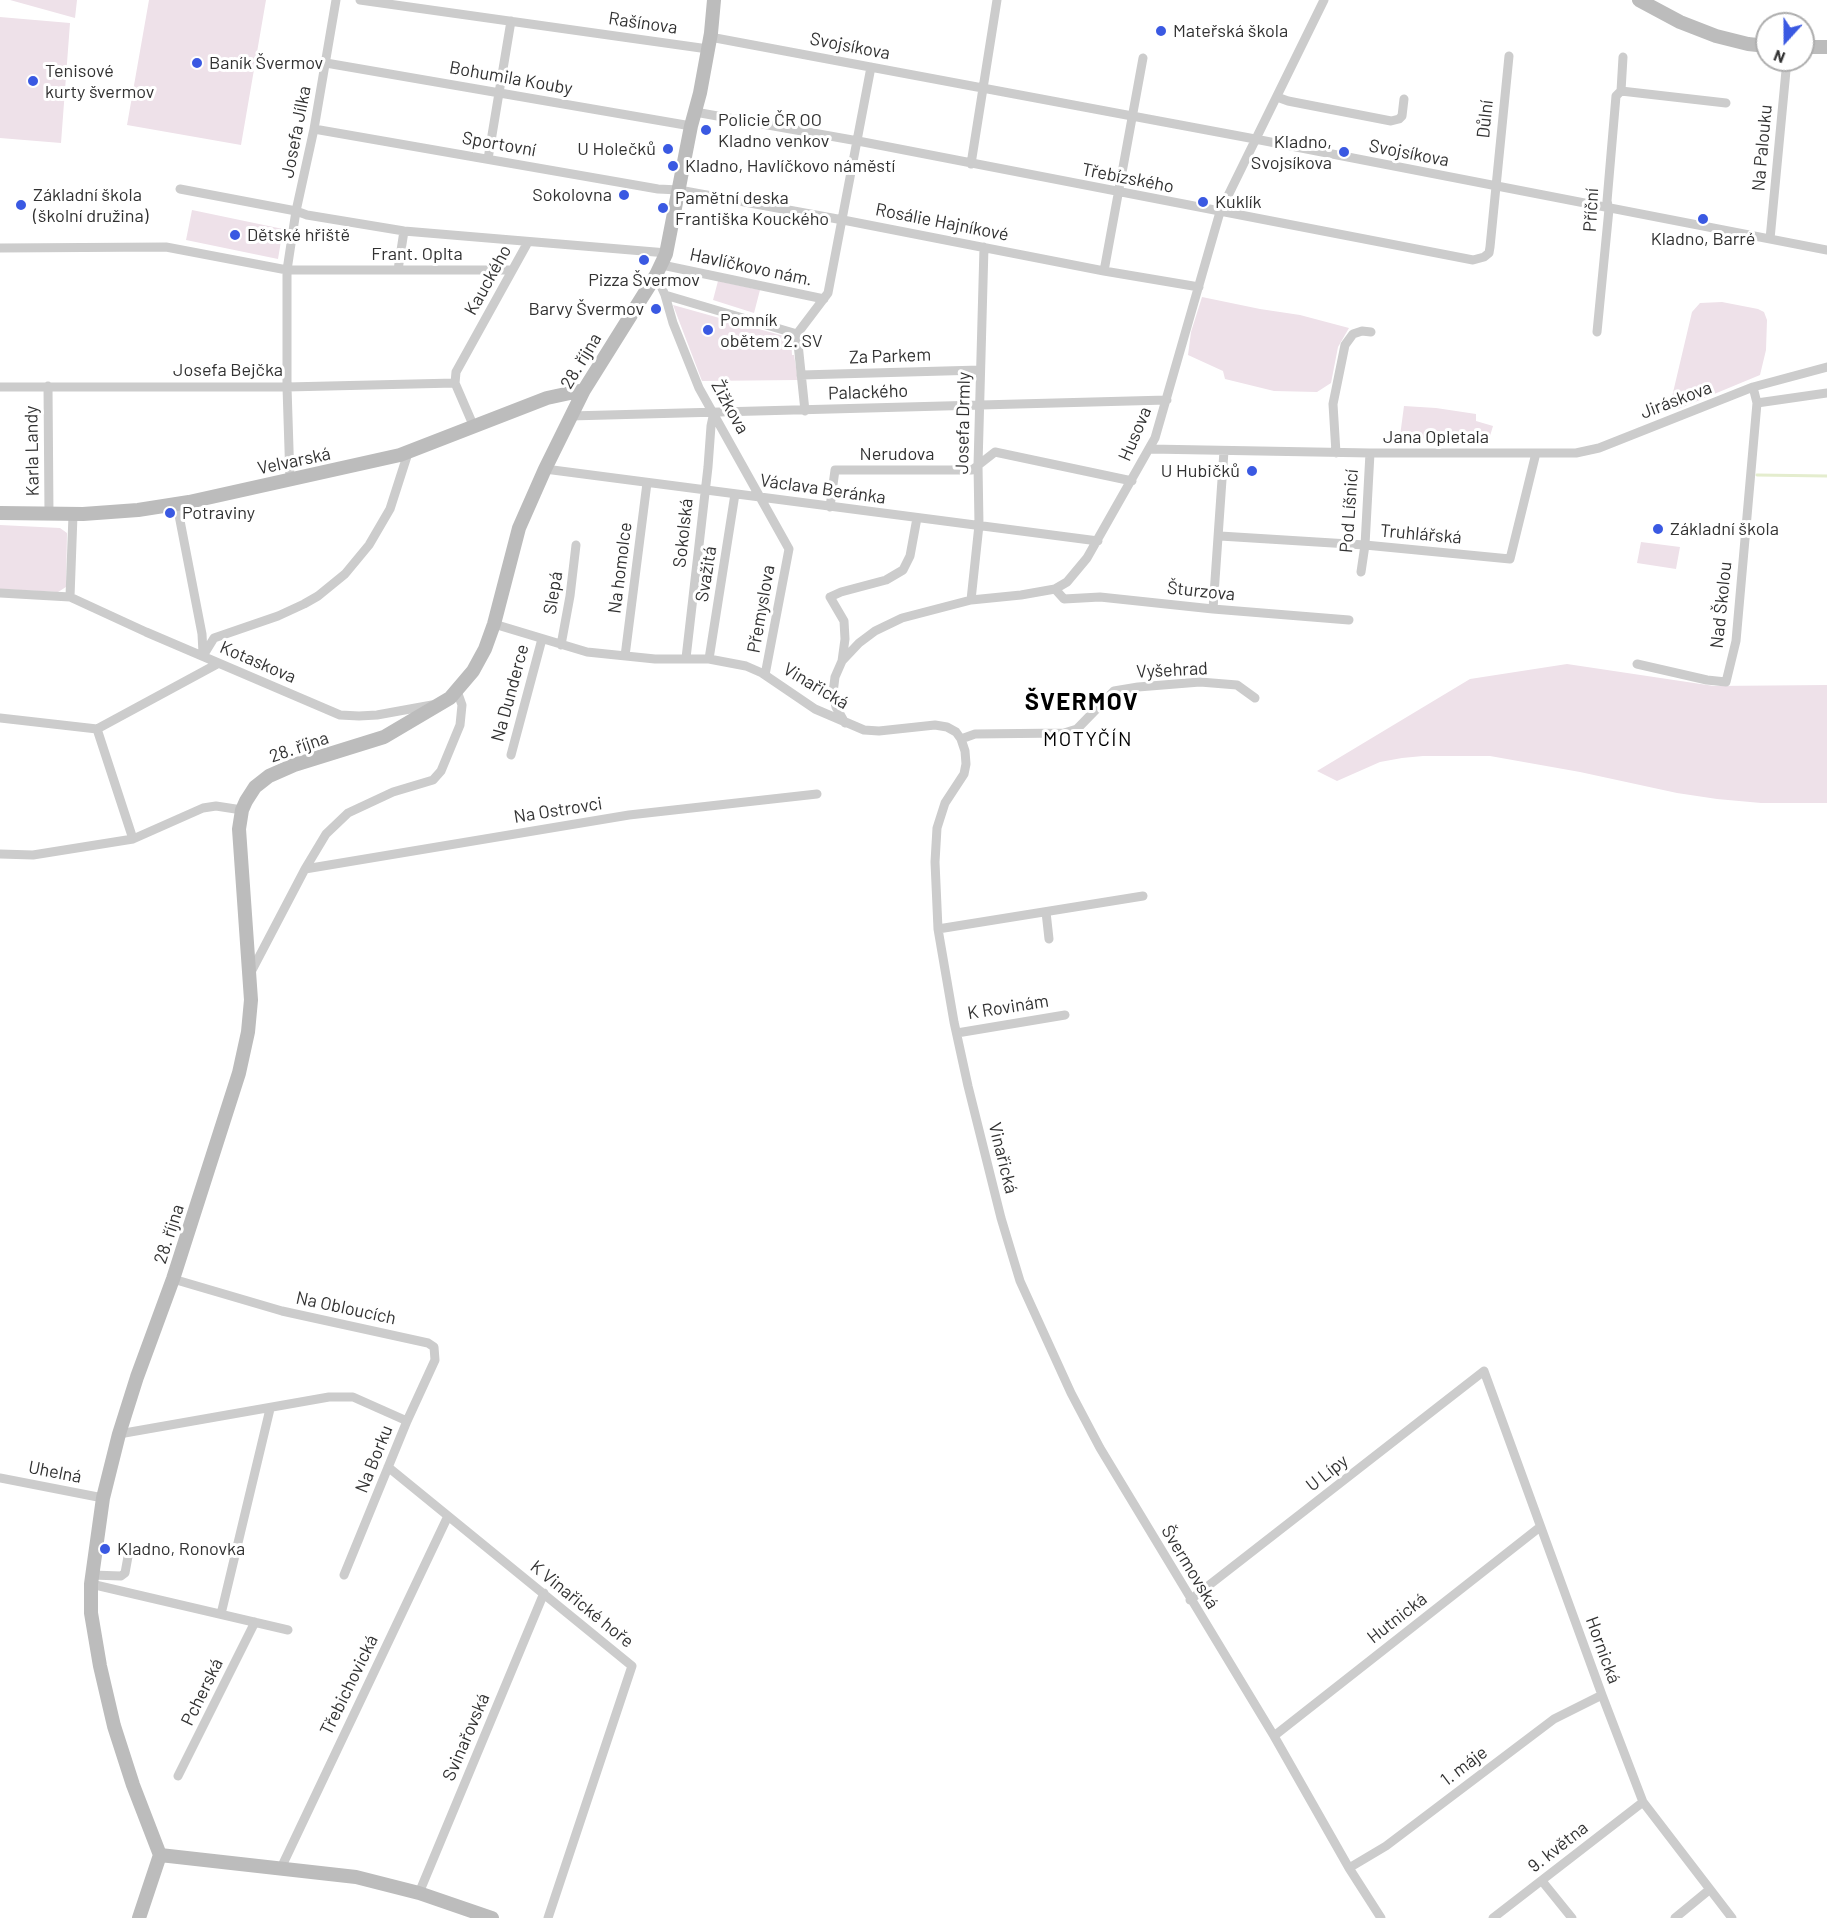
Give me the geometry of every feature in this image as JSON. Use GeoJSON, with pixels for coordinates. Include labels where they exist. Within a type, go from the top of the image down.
{"type":"FeatureCollection","features":[{"type":"Feature","properties":{"kind":"main road","name":"28. října"},"geometry":{"type":"LineString","coordinates":[[160,1855],[114,1726],[91,1613],[92,1580],[103,1498],[119,1434],[173,1279],[239,1073],[248,1032],[251,1000],[239,829],[242,810],[255,787],[269,776],[294,765],[384,737],[440,704],[457,691],[473,671],[485,649],[494,624],[519,528],[545,469],[584,390],[662,264],[709,43],[714,0]]}},
{"type":"Feature","properties":{"kind":"main road"},"geometry":{"type":"LineString","coordinates":[[1639,0],[1680,22],[1716,36],[1755,45]]}},
{"type":"Feature","properties":{"kind":"main road","name":"Velvarská"},"geometry":{"type":"LineString","coordinates":[[0,513],[73,515],[138,510],[177,504],[408,453],[547,398],[584,390]]}},
{"type":"Feature","properties":{"kind":"main road"},"geometry":{"type":"LineString","coordinates":[[139,1918],[160,1855],[356,1877],[419,1893],[492,1918]]}},
{"type":"Feature","properties":{"kind":"street","name":"Josefa Jílka"},"geometry":{"type":"LineString","coordinates":[[290,480],[287,387],[288,270],[296,211],[314,129],[336,0]]}},
{"type":"Feature","properties":{"kind":"street","name":"Rašínova"},"geometry":{"type":"LineString","coordinates":[[360,0],[511,21],[709,43]]}},
{"type":"Feature","properties":{"kind":"street"},"geometry":{"type":"LineString","coordinates":[[971,164],[997,0]]}},
{"type":"Feature","properties":{"kind":"street","name":"Husova"},"geometry":{"type":"LineString","coordinates":[[845,723],[836,707],[833,693],[835,677],[842,661],[859,643],[875,631],[902,618],[970,600],[1055,589],[1067,582],[1078,570],[1098,541],[1155,438],[1220,212],[1324,0]]}},
{"type":"Feature","properties":{"kind":"street"},"geometry":{"type":"LineString","coordinates":[[488,159],[511,21]]}},
{"type":"Feature","properties":{"kind":"street","name":"Svojsíkova"},"geometry":{"type":"LineString","coordinates":[[709,43],[871,67],[1827,250]]}},
{"type":"Feature","properties":{"kind":"street","name":"Důlní"},"geometry":{"type":"LineString","coordinates":[[1495,186],[1509,56]]}},
{"type":"Feature","properties":{"kind":"street","name":"Příční"},"geometry":{"type":"LineString","coordinates":[[1597,332],[1609,209],[1607,201],[1616,96],[1621,92],[1623,57]]}},
{"type":"Feature","properties":{"kind":"street"},"geometry":{"type":"LineString","coordinates":[[1104,271],[1143,58]]}},
{"type":"Feature","properties":{"kind":"street","name":"Bohumila Kouby"},"geometry":{"type":"LineString","coordinates":[[326,63],[691,126]]}},
{"type":"Feature","properties":{"kind":"street"},"geometry":{"type":"LineString","coordinates":[[824,299],[828,293],[843,220],[871,67]]}},
{"type":"Feature","properties":{"kind":"street","name":"Na Palouku"},"geometry":{"type":"LineString","coordinates":[[1770,240],[1786,72]]}},
{"type":"Feature","properties":{"kind":"street"},"geometry":{"type":"LineString","coordinates":[[1621,92],[1726,103]]}},
{"type":"Feature","properties":{"kind":"street"},"geometry":{"type":"LineString","coordinates":[[1276,97],[1391,121],[1399,120],[1402,116],[1404,99]]}},
{"type":"Feature","properties":{"kind":"street","name":"Třebízského"},"geometry":{"type":"LineString","coordinates":[[695,112],[858,141],[1473,260],[1489,253],[1495,186]]}},
{"type":"Feature","properties":{"kind":"street","name":"Sportovní"},"geometry":{"type":"LineString","coordinates":[[314,129],[658,189],[679,190]]}},
{"type":"Feature","properties":{"kind":"street"},"geometry":{"type":"LineString","coordinates":[[180,189],[307,215],[404,231],[528,242]]}},
{"type":"Feature","properties":{"kind":"street","name":"Rosálie Hajníkové"},"geometry":{"type":"LineString","coordinates":[[679,190],[1199,287]]}},
{"type":"Feature","properties":{"kind":"street"},"geometry":{"type":"LineString","coordinates":[[399,270],[404,231]]}},
{"type":"Feature","properties":{"kind":"street","name":"Kauckého"},"geometry":{"type":"LineString","coordinates":[[455,383],[456,372],[528,242],[662,264]]}},
{"type":"Feature","properties":{"kind":"street","name":"Frant. Oplta"},"geometry":{"type":"LineString","coordinates":[[0,248],[166,247],[288,270],[512,270]]}},
{"type":"Feature","properties":{"kind":"street","name":"Josefa Drmly"},"geometry":{"type":"LineString","coordinates":[[970,600],[979,525],[978,465],[984,247]]}},
{"type":"Feature","properties":{"kind":"street","name":"Žižkova"},"geometry":{"type":"LineString","coordinates":[[662,264],[665,295],[673,324],[699,388],[789,549]]}},
{"type":"Feature","properties":{"kind":"street","name":"Havlíčkovo nám."},"geometry":{"type":"LineString","coordinates":[[662,264],[824,299],[797,334]]}},
{"type":"Feature","properties":{"kind":"street"},"geometry":{"type":"LineString","coordinates":[[665,295],[797,334],[805,411]]}},
{"type":"Feature","properties":{"kind":"street"},"geometry":{"type":"LineString","coordinates":[[1336,453],[1333,404],[1345,345],[1353,334],[1362,331],[1371,332]]}},
{"type":"Feature","properties":{"kind":"street","name":"Jiráskova"},"geometry":{"type":"LineString","coordinates":[[1536,453],[1576,453],[1599,448],[1753,387],[1827,367]]}},
{"type":"Feature","properties":{"kind":"street","name":"Za Parkem"},"geometry":{"type":"LineString","coordinates":[[801,375],[980,370]]}},
{"type":"Feature","properties":{"kind":"street"},"geometry":{"type":"LineString","coordinates":[[455,383],[474,427]]}},
{"type":"Feature","properties":{"kind":"street","name":"Josefa Bejčka"},"geometry":{"type":"LineString","coordinates":[[0,387],[287,387],[455,383]]}},
{"type":"Feature","properties":{"kind":"street","name":"Karla Landy"},"geometry":{"type":"LineString","coordinates":[[48,386],[49,515]]}},
{"type":"Feature","properties":{"kind":"street"},"geometry":{"type":"LineString","coordinates":[[1753,387],[1757,403],[1827,393]]}},
{"type":"Feature","properties":{"kind":"street","name":"Palackého"},"geometry":{"type":"LineString","coordinates":[[570,416],[1167,400]]}},
{"type":"Feature","properties":{"kind":"street","name":"Nad Školou"},"geometry":{"type":"LineString","coordinates":[[1637,663],[1707,680],[1726,682],[1736,641],[1757,403]]}},
{"type":"Feature","properties":{"kind":"street","name":"Sokolská"},"geometry":{"type":"LineString","coordinates":[[686,658],[714,412]]}},
{"type":"Feature","properties":{"kind":"street","name":"Jana Opletala"},"geometry":{"type":"LineString","coordinates":[[1150,449],[1336,453],[1536,453]]}},
{"type":"Feature","properties":{"kind":"street"},"geometry":{"type":"LineString","coordinates":[[1214,609],[1224,451]]}},
{"type":"Feature","properties":{"kind":"street","name":"Nerudova"},"geometry":{"type":"LineString","coordinates":[[830,507],[835,470],[972,470],[995,452],[1132,481]]}},
{"type":"Feature","properties":{"kind":"street"},"geometry":{"type":"LineString","coordinates":[[203,656],[214,638],[278,616],[304,604],[318,596],[345,574],[369,545],[390,510],[408,453]]}},
{"type":"Feature","properties":{"kind":"street","name":"Pod Líšnicí"},"geometry":{"type":"LineString","coordinates":[[1361,572],[1365,545],[1370,453]]}},
{"type":"Feature","properties":{"kind":"street","name":"Truhlářská"},"geometry":{"type":"LineString","coordinates":[[1220,536],[1365,545],[1510,559],[1536,453]]}},
{"type":"Feature","properties":{"kind":"street","name":"Václava Beránka"},"geometry":{"type":"LineString","coordinates":[[545,469],[1098,541]]}},
{"type":"Feature","properties":{"kind":"street","name":"Na homolce"},"geometry":{"type":"LineString","coordinates":[[626,656],[647,483]]}},
{"type":"Feature","properties":{"kind":"street","name":"Svažitá"},"geometry":{"type":"LineString","coordinates":[[709,659],[735,494]]}},
{"type":"Feature","properties":{"kind":"street"},"geometry":{"type":"LineString","coordinates":[[177,504],[202,634],[203,656]]}},
{"type":"Feature","properties":{"kind":"street"},"geometry":{"type":"LineString","coordinates":[[0,593],[70,597],[73,515]]}},
{"type":"Feature","properties":{"kind":"street"},"geometry":{"type":"LineString","coordinates":[[842,661],[845,639],[844,621],[830,597],[886,580],[903,570],[910,556],[917,518]]}},
{"type":"Feature","properties":{"kind":"street","name":"Slepá"},"geometry":{"type":"LineString","coordinates":[[561,645],[576,545]]}},
{"type":"Feature","properties":{"kind":"street","name":"Přemyslova"},"geometry":{"type":"LineString","coordinates":[[765,675],[789,549]]}},
{"type":"Feature","properties":{"kind":"street","name":"Šturzova"},"geometry":{"type":"LineString","coordinates":[[1055,589],[1064,599],[1100,597],[1349,620]]}},
{"type":"Feature","properties":{"kind":"street","name":"Kotaskova"},"geometry":{"type":"LineString","coordinates":[[70,597],[340,715],[377,715],[440,704]]}},
{"type":"Feature","properties":{"kind":"street","name":"Vinařická"},"geometry":{"type":"LineString","coordinates":[[494,624],[587,652],[709,659],[746,666],[765,675],[815,709],[864,730],[879,731],[935,725],[947,727],[956,732],[965,751],[966,764],[964,774],[945,803],[937,828],[935,862],[938,929],[957,1033],[1000,1218]]}},
{"type":"Feature","properties":{"kind":"street","name":"Na Dunderce"},"geometry":{"type":"LineString","coordinates":[[511,755],[542,639]]}},
{"type":"Feature","properties":{"kind":"street"},"geometry":{"type":"LineString","coordinates":[[0,718],[97,729],[219,663]]}},
{"type":"Feature","properties":{"kind":"street","name":"Vyšehrad"},"geometry":{"type":"LineString","coordinates":[[961,739],[975,734],[1064,733],[1077,729],[1114,691],[1138,687],[1200,682],[1237,685],[1255,698]]}},
{"type":"Feature","properties":{"kind":"street"},"geometry":{"type":"LineString","coordinates":[[250,974],[305,868],[326,834],[348,813],[393,792],[433,780],[438,775],[447,760],[460,725],[462,705],[457,691]]}},
{"type":"Feature","properties":{"kind":"street"},"geometry":{"type":"LineString","coordinates":[[97,729],[133,839]]}},
{"type":"Feature","properties":{"kind":"street","name":"Na Ostrovci"},"geometry":{"type":"LineString","coordinates":[[305,868],[629,815],[817,794]]}},
{"type":"Feature","properties":{"kind":"street"},"geometry":{"type":"LineString","coordinates":[[0,854],[33,855],[133,839],[203,808],[216,806],[242,810]]}},
{"type":"Feature","properties":{"kind":"street"},"geometry":{"type":"LineString","coordinates":[[938,929],[1143,896]]}},
{"type":"Feature","properties":{"kind":"street"},"geometry":{"type":"LineString","coordinates":[[1046,912],[1049,939]]}},
{"type":"Feature","properties":{"kind":"street","name":"K Rovinám"},"geometry":{"type":"LineString","coordinates":[[957,1033],[1065,1015]]}},
{"type":"Feature","properties":{"kind":"street","name":"Švermovská"},"geometry":{"type":"LineString","coordinates":[[1000,1218],[1020,1281],[1071,1393],[1100,1448],[1274,1736],[1349,1868],[1381,1918]]}},
{"type":"Feature","properties":{"kind":"street","name":"Na Obloucích"},"geometry":{"type":"LineString","coordinates":[[173,1279],[282,1311],[428,1343],[434,1347],[435,1360],[407,1421]]}},
{"type":"Feature","properties":{"kind":"street","name":"U Lípy"},"geometry":{"type":"LineString","coordinates":[[1190,1600],[1484,1371]]}},
{"type":"Feature","properties":{"kind":"street","name":"Hornická"},"geometry":{"type":"LineString","coordinates":[[1484,1371],[1643,1802],[1732,1918]]}},
{"type":"Feature","properties":{"kind":"street","name":"Na Borku"},"geometry":{"type":"LineString","coordinates":[[119,1434],[329,1397],[353,1397],[407,1421],[344,1575]]}},
{"type":"Feature","properties":{"kind":"street"},"geometry":{"type":"LineString","coordinates":[[221,1614],[270,1409]]}},
{"type":"Feature","properties":{"kind":"street","name":"K Vinařické hoře"},"geometry":{"type":"LineString","coordinates":[[388,1467],[632,1666],[548,1918]]}},
{"type":"Feature","properties":{"kind":"street","name":"Uhelná"},"geometry":{"type":"LineString","coordinates":[[0,1478],[103,1498]]}},
{"type":"Feature","properties":{"kind":"street","name":"Třebichovická"},"geometry":{"type":"LineString","coordinates":[[281,1868],[448,1516]]}},
{"type":"Feature","properties":{"kind":"street","name":"Hutnická"},"geometry":{"type":"LineString","coordinates":[[1274,1736],[1540,1527]]}},
{"type":"Feature","properties":{"kind":"street"},"geometry":{"type":"LineString","coordinates":[[92,1580],[121,1576],[125,1573],[129,1551]]}},
{"type":"Feature","properties":{"kind":"street"},"geometry":{"type":"LineString","coordinates":[[92,1580],[288,1630]]}},
{"type":"Feature","properties":{"kind":"street","name":"Svinařovská"},"geometry":{"type":"LineString","coordinates":[[419,1893],[544,1593]]}},
{"type":"Feature","properties":{"kind":"street","name":"Pcherská"},"geometry":{"type":"LineString","coordinates":[[178,1776],[255,1622]]}},
{"type":"Feature","properties":{"kind":"street","name":"1. máje"},"geometry":{"type":"LineString","coordinates":[[1349,1868],[1386,1846],[1554,1719],[1602,1695]]}},
{"type":"Feature","properties":{"kind":"street","name":"9. května"},"geometry":{"type":"LineString","coordinates":[[1493,1918],[1643,1802]]}},
{"type":"Feature","properties":{"kind":"street"},"geometry":{"type":"LineString","coordinates":[[1542,1881],[1572,1918]]}},
{"type":"Feature","properties":{"kind":"street"},"geometry":{"type":"LineString","coordinates":[[1675,1918],[1709,1890]]}},
{"type":"Feature","properties":{"kind":"shaded area"},"geometry":{"type":"Polygon","coordinates":[[[10,0],[77,0],[75,18],[10,0]]]}},
{"type":"Feature","properties":{"kind":"shaded area","name":"Baník Švermov"},"geometry":{"type":"Polygon","coordinates":[[[149,0],[266,0],[241,145],[127,125],[149,0]]]}},
{"type":"Feature","properties":{"kind":"shaded area","name":"Tenisové kurty švermov"},"geometry":{"type":"Polygon","coordinates":[[[0,17],[70,23],[61,143],[0,138],[0,17]]]}},
{"type":"Feature","properties":{"kind":"shaded area","name":"Dětské hřiště"},"geometry":{"type":"Polygon","coordinates":[[[192,210],[283,229],[278,259],[186,240],[192,210]]]}},
{"type":"Feature","properties":{"kind":"shaded area"},"geometry":{"type":"Polygon","coordinates":[[[718,281],[760,290],[754,313],[713,300],[718,281]]]}},
{"type":"Feature","properties":{"kind":"shaded area"},"geometry":{"type":"Polygon","coordinates":[[[1202,297],[1300,315],[1349,328],[1338,347],[1331,383],[1317,392],[1274,391],[1225,379],[1223,371],[1188,355],[1191,332],[1202,297]]]}},
{"type":"Feature","properties":{"kind":"shaded area"},"geometry":{"type":"Polygon","coordinates":[[[1722,302],[1764,312],[1767,320],[1766,350],[1760,375],[1678,409],[1674,408],[1671,406],[1671,401],[1692,312],[1700,303],[1722,302]]]}},
{"type":"Feature","properties":{"kind":"shaded area"},"geometry":{"type":"Polygon","coordinates":[[[673,305],[791,338],[792,355],[794,355],[798,380],[702,381],[673,305]]]}},
{"type":"Feature","properties":{"kind":"shaded area"},"geometry":{"type":"Polygon","coordinates":[[[1404,406],[1476,414],[1476,421],[1493,426],[1490,436],[1476,432],[1475,443],[1400,436],[1404,406]]]}},
{"type":"Feature","properties":{"kind":"shaded area"},"geometry":{"type":"Polygon","coordinates":[[[0,525],[60,528],[67,533],[66,587],[58,592],[0,589],[0,525]]]}},
{"type":"Feature","properties":{"kind":"shaded area"},"geometry":{"type":"Polygon","coordinates":[[[1641,542],[1680,547],[1676,569],[1637,563],[1641,542]]]}},
{"type":"Feature","properties":{"kind":"shaded area"},"geometry":{"type":"Polygon","coordinates":[[[1567,664],[1714,686],[1827,685],[1827,803],[1761,803],[1717,799],[1490,756],[1402,758],[1380,762],[1337,781],[1317,771],[1470,679],[1567,664]]]}},
{"type":"Feature","properties":{"kind":"waterway"},"geometry":{"type":"LineString","coordinates":[[1757,475],[1827,476]]}},
{"type":"Feature","properties":{"kind":"place","name":"Mateřská škola"},"geometry":{"type":"Point","coordinates":[1161,31]}},
{"type":"Feature","properties":{"kind":"place","name":"Baník Švermov"},"geometry":{"type":"Point","coordinates":[197,63]}},
{"type":"Feature","properties":{"kind":"place","name":"Tenisové kurty švermov"},"geometry":{"type":"Point","coordinates":[33,81]}},
{"type":"Feature","properties":{"kind":"place","name":"Policie ČR OO Kladno venkov"},"geometry":{"type":"Point","coordinates":[706,130]}},
{"type":"Feature","properties":{"kind":"place","name":"U Holečků"},"geometry":{"type":"Point","coordinates":[668,149]}},
{"type":"Feature","properties":{"kind":"place","name":"Kladno, Svojsíkova"},"geometry":{"type":"Point","coordinates":[1344,152]}},
{"type":"Feature","properties":{"kind":"place","name":"Kladno, Havlíčkovo náměstí"},"geometry":{"type":"Point","coordinates":[673,166]}},
{"type":"Feature","properties":{"kind":"place","name":"Sokolovna"},"geometry":{"type":"Point","coordinates":[624,195]}},
{"type":"Feature","properties":{"kind":"place","name":"Kuklík"},"geometry":{"type":"Point","coordinates":[1203,202]}},
{"type":"Feature","properties":{"kind":"place","name":"Základní škola (školní družina)"},"geometry":{"type":"Point","coordinates":[21,205]}},
{"type":"Feature","properties":{"kind":"place","name":"Pamětní deska Františka Kouckého"},"geometry":{"type":"Point","coordinates":[663,208]}},
{"type":"Feature","properties":{"kind":"place","name":"Kladno, Barré"},"geometry":{"type":"Point","coordinates":[1703,219]}},
{"type":"Feature","properties":{"kind":"place","name":"Dětské hřiště"},"geometry":{"type":"Point","coordinates":[235,235]}},
{"type":"Feature","properties":{"kind":"place","name":"Pizza Švermov"},"geometry":{"type":"Point","coordinates":[644,260]}},
{"type":"Feature","properties":{"kind":"place","name":"Barvy Švermov"},"geometry":{"type":"Point","coordinates":[656,309]}},
{"type":"Feature","properties":{"kind":"place","name":"Pomník obětem 2. SV"},"geometry":{"type":"Point","coordinates":[708,330]}},
{"type":"Feature","properties":{"kind":"place","name":"U Hubičků"},"geometry":{"type":"Point","coordinates":[1252,471]}},
{"type":"Feature","properties":{"kind":"place","name":"Potraviny"},"geometry":{"type":"Point","coordinates":[170,513]}},
{"type":"Feature","properties":{"kind":"place","name":"Základní škola"},"geometry":{"type":"Point","coordinates":[1658,529]}},
{"type":"Feature","properties":{"kind":"place","name":"Kladno, Ronovka"},"geometry":{"type":"Point","coordinates":[105,1549]}},
{"type":"Feature","properties":{"kind":"district","name":"ŠVERMOV"},"geometry":{"type":"Point","coordinates":[1082,702]}},
{"type":"Feature","properties":{"kind":"district","name":"MOTYČÍN"},"geometry":{"type":"Point","coordinates":[1088,739]}}]}
